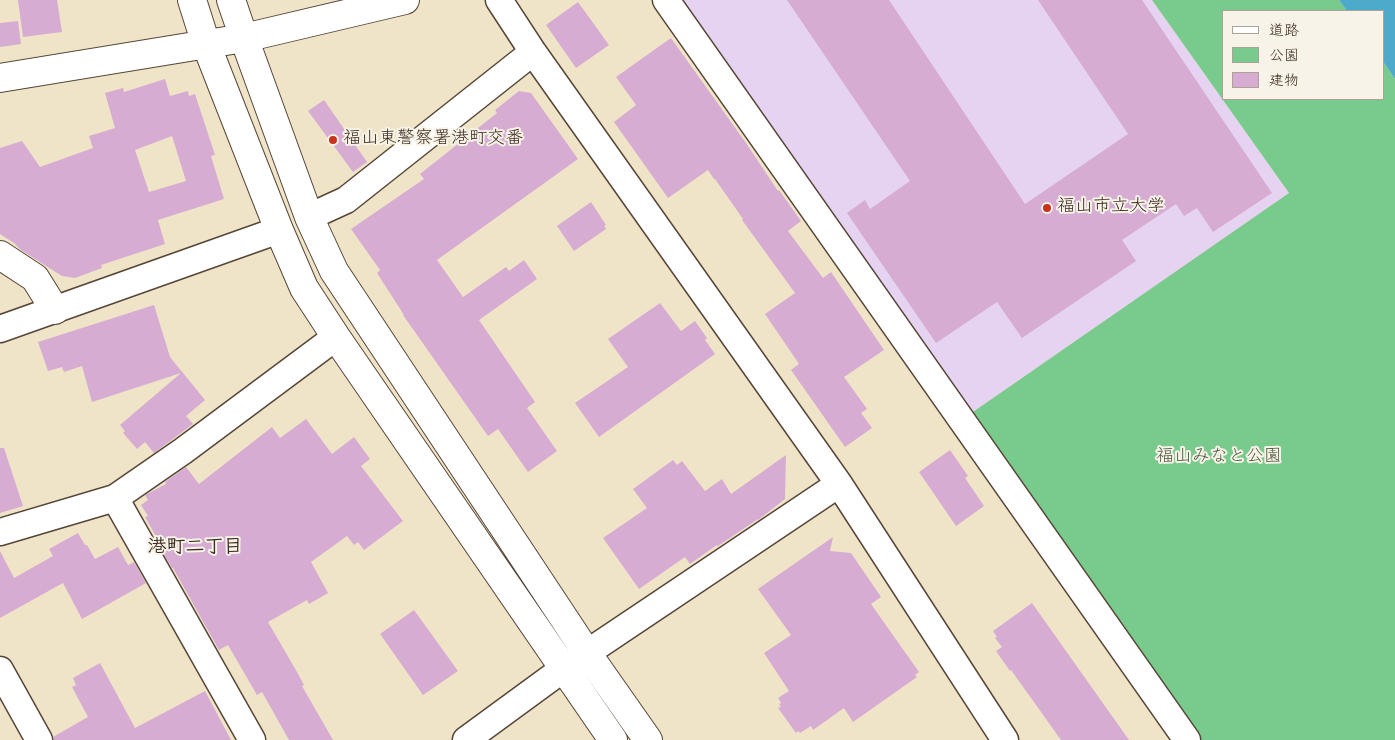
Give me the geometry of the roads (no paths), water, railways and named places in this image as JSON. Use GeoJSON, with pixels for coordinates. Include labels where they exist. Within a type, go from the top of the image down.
{"type":"FeatureCollection","features":[{"type":"Feature","properties":{"kind":"street"},"geometry":{"type":"LineString","coordinates":[[192,0],[206,44],[279,230],[304,288],[612,740]]}},
{"type":"Feature","properties":{"kind":"street"},"geometry":{"type":"LineString","coordinates":[[231,0],[309,217],[334,271],[587,653],[648,740]]}},
{"type":"Feature","properties":{"kind":"street"},"geometry":{"type":"LineString","coordinates":[[0,78],[244,38],[405,0]]}},
{"type":"Feature","properties":{"kind":"street"},"geometry":{"type":"LineString","coordinates":[[499,0],[533,52],[839,484],[1005,740]]}},
{"type":"Feature","properties":{"kind":"street"},"geometry":{"type":"LineString","coordinates":[[666,0],[1187,740]]}},
{"type":"Feature","properties":{"kind":"street"},"geometry":{"type":"LineString","coordinates":[[309,217],[346,200],[533,52]]}},
{"type":"Feature","properties":{"kind":"street"},"geometry":{"type":"LineString","coordinates":[[0,329],[279,230]]}},
{"type":"Feature","properties":{"kind":"street"},"geometry":{"type":"LineString","coordinates":[[0,255],[35,278],[55,310]]}},
{"type":"Feature","properties":{"kind":"street"},"geometry":{"type":"LineString","coordinates":[[0,532],[115,498],[336,337]]}},
{"type":"Feature","properties":{"kind":"street"},"geometry":{"type":"LineString","coordinates":[[466,740],[587,653],[839,484]]}},
{"type":"Feature","properties":{"kind":"street"},"geometry":{"type":"LineString","coordinates":[[115,498],[252,740]]}},
{"type":"Feature","properties":{"kind":"street"},"geometry":{"type":"LineString","coordinates":[[0,670],[40,740]]}},
{"type":"Feature","properties":{"kind":"water"},"geometry":{"type":"Polygon","coordinates":[[[1339,0],[1395,0],[1395,79],[1385,64],[1385,10],[1346,10],[1339,0]]]}},
{"type":"Feature","properties":{"kind":"place","name":"福山東警察署港町交番"},"geometry":{"type":"Point","coordinates":[333,140]}},
{"type":"Feature","properties":{"kind":"place","name":"福山市立大学"},"geometry":{"type":"Point","coordinates":[1047,208]}},
{"type":"Feature","properties":{"kind":"district","name":"港町二丁目"},"geometry":{"type":"Point","coordinates":[195,549]}},
{"type":"Feature","properties":{"kind":"park label","name":"福山みなと公園"},"geometry":{"type":"Point","coordinates":[1219,458]}}]}
